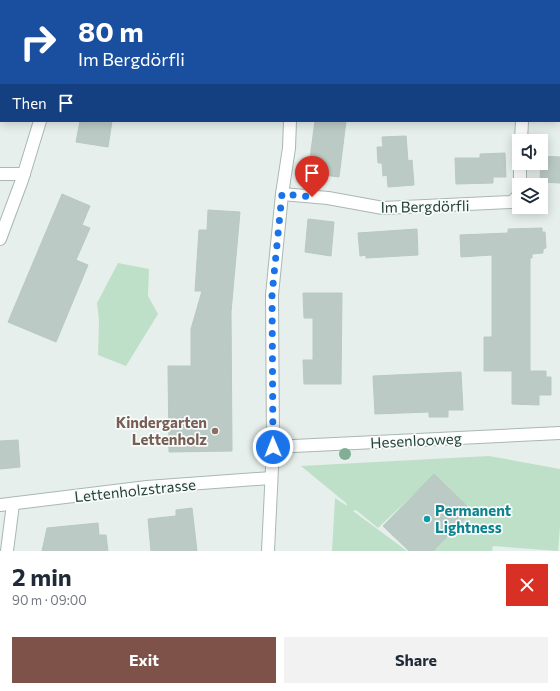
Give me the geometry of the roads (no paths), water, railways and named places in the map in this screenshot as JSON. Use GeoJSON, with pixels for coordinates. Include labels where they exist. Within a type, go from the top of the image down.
{"type":"FeatureCollection","features":[{"type":"Feature","properties":{"kind":"street"},"geometry":{"type":"LineString","coordinates":[[0,238],[24,174],[40,122]]}},
{"type":"Feature","properties":{"kind":"street"},"geometry":{"type":"LineString","coordinates":[[268,551],[273,447],[272,295],[282,194],[286,172],[290,122]]}},
{"type":"Feature","properties":{"kind":"street"},"geometry":{"type":"LineString","coordinates":[[521,134],[522,122]]}},
{"type":"Feature","properties":{"kind":"street"},"geometry":{"type":"LineString","coordinates":[[0,174],[24,174]]}},
{"type":"Feature","properties":{"kind":"street","name":"Im Bergdörfli"},"geometry":{"type":"LineString","coordinates":[[282,194],[328,198],[383,208],[512,202]]}},
{"type":"Feature","properties":{"kind":"street","name":"Hesenlooweg"},"geometry":{"type":"LineString","coordinates":[[273,447],[560,433]]}},
{"type":"Feature","properties":{"kind":"street","name":"Lettenholzstrasse"},"geometry":{"type":"LineString","coordinates":[[0,505],[147,487],[271,478]]}},
{"type":"Feature","properties":{"kind":"street"},"geometry":{"type":"LineString","coordinates":[[6,551],[13,504]]}},
{"type":"Feature","properties":{"kind":"place","name":"Kindergarten Lettenholz"},"geometry":{"type":"Point","coordinates":[215,431]}},
{"type":"Feature","properties":{"kind":"place","name":"Permanent Lightness"},"geometry":{"type":"Point","coordinates":[427,519]}}]}
